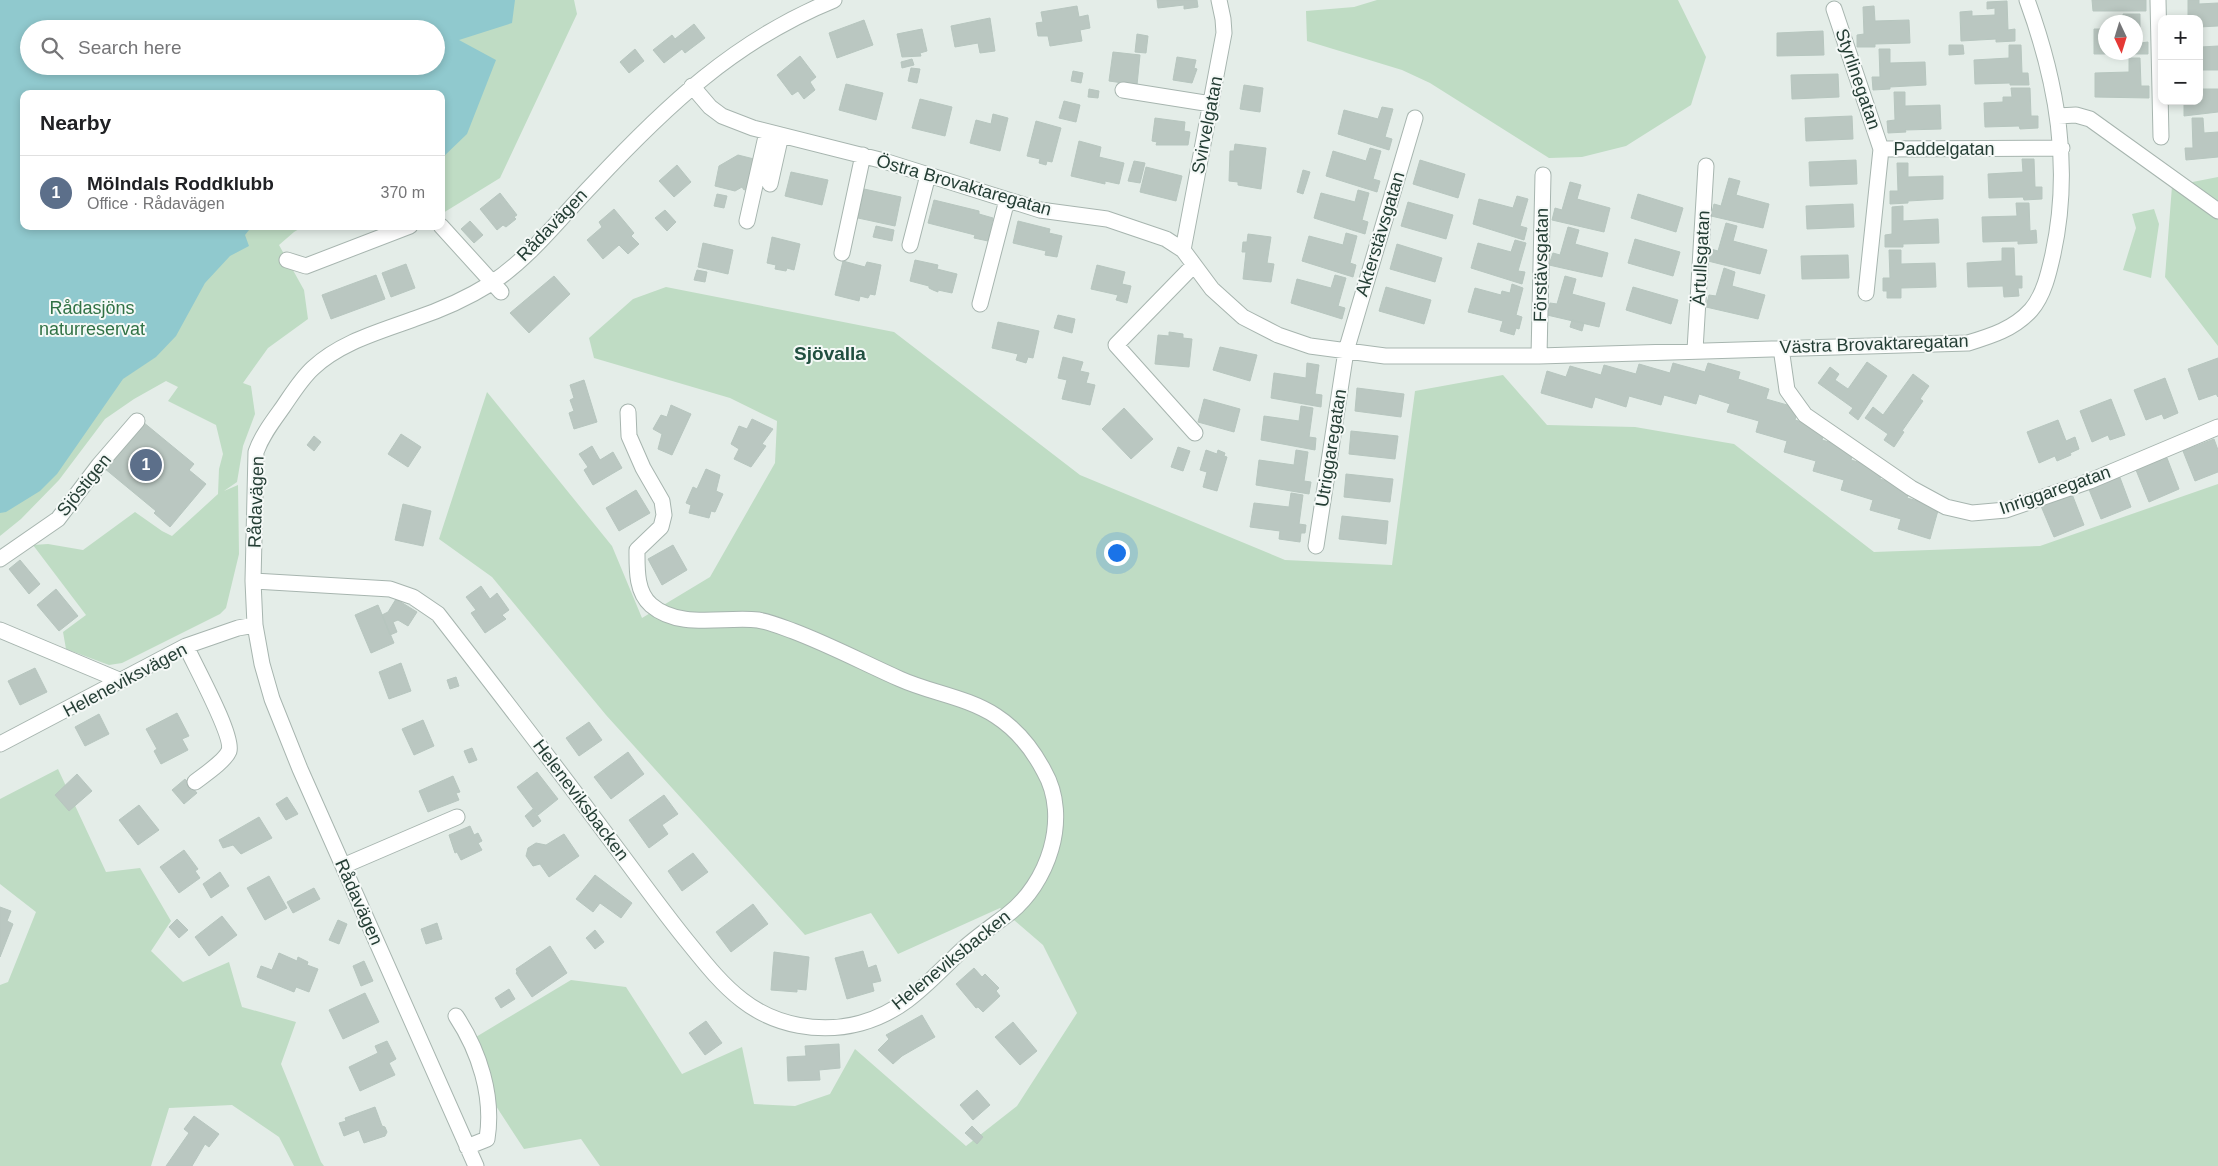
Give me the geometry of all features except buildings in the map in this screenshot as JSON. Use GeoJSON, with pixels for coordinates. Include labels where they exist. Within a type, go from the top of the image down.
{"type":"FeatureCollection","features":[{"type":"Feature","properties":{"kind":"street","name":"Rådavägen"},"geometry":{"type":"LineString","coordinates":[[476,1166],[300,769],[272,699],[262,664],[255,625],[253,581],[254,465],[256,452],[260,441],[313,368],[347,345],[496,288],[626,149],[692,86],[736,52],[772,29],[802,13],[834,0]]}},
{"type":"Feature","properties":{"kind":"street","name":"Svirvelgatan"},"geometry":{"type":"LineString","coordinates":[[1183,250],[1224,33],[1219,0]]}},
{"type":"Feature","properties":{"kind":"street","name":"Västra Brovaktaregatan"},"geometry":{"type":"LineString","coordinates":[[1539,356],[1968,343],[1996,335],[2011,326],[2031,310],[2043,290],[2058,231],[2062,194],[2062,148],[2058,116],[2048,64],[2027,0]]}},
{"type":"Feature","properties":{"kind":"street"},"geometry":{"type":"LineString","coordinates":[[2158,0],[2161,137]]}},
{"type":"Feature","properties":{"kind":"street","name":"Styrlinegatan"},"geometry":{"type":"LineString","coordinates":[[1834,9],[1882,149]]}},
{"type":"Feature","properties":{"kind":"street","name":"Östra Brovaktaregatan"},"geometry":{"type":"LineString","coordinates":[[692,86],[710,107],[722,116],[774,133],[863,155],[1040,210],[1107,219],[1166,239],[1183,250],[1212,289],[1243,317],[1278,335],[1302,343],[1385,356],[1539,356]]}},
{"type":"Feature","properties":{"kind":"street"},"geometry":{"type":"LineString","coordinates":[[1123,90],[1210,104]]}},
{"type":"Feature","properties":{"kind":"street"},"geometry":{"type":"LineString","coordinates":[[2058,116],[2076,115],[2090,119],[2218,211]]}},
{"type":"Feature","properties":{"kind":"street","name":"Akterstävsgatan"},"geometry":{"type":"LineString","coordinates":[[1346,351],[1415,118]]}},
{"type":"Feature","properties":{"kind":"street"},"geometry":{"type":"LineString","coordinates":[[770,184],[774,133]]}},
{"type":"Feature","properties":{"kind":"street"},"geometry":{"type":"LineString","coordinates":[[747,221],[774,133]]}},
{"type":"Feature","properties":{"kind":"street","name":"Paddelgatan"},"geometry":{"type":"LineString","coordinates":[[1866,293],[1882,149],[2062,148]]}},
{"type":"Feature","properties":{"kind":"street"},"geometry":{"type":"LineString","coordinates":[[842,253],[863,155]]}},
{"type":"Feature","properties":{"kind":"street","name":"Ärtullsgatan"},"geometry":{"type":"LineString","coordinates":[[1695,350],[1706,166]]}},
{"type":"Feature","properties":{"kind":"street"},"geometry":{"type":"LineString","coordinates":[[910,245],[928,175]]}},
{"type":"Feature","properties":{"kind":"street","name":"Förstävsgatan"},"geometry":{"type":"LineString","coordinates":[[1539,356],[1543,175]]}},
{"type":"Feature","properties":{"kind":"street"},"geometry":{"type":"LineString","coordinates":[[980,304],[1007,200]]}},
{"type":"Feature","properties":{"kind":"street"},"geometry":{"type":"LineString","coordinates":[[287,260],[306,266],[400,230]]}},
{"type":"Feature","properties":{"kind":"street"},"geometry":{"type":"LineString","coordinates":[[445,230],[496,288]]}},
{"type":"Feature","properties":{"kind":"street"},"geometry":{"type":"LineString","coordinates":[[1194,265],[1116,345],[1195,433]]}},
{"type":"Feature","properties":{"kind":"street","name":"Inriggaregatan"},"geometry":{"type":"LineString","coordinates":[[1781,348],[1787,390],[1805,415],[1911,488],[1946,508],[1972,513],[2006,510],[2090,480],[2218,427]]}},
{"type":"Feature","properties":{"kind":"street","name":"Utriggaregatan"},"geometry":{"type":"LineString","coordinates":[[1316,546],[1346,351]]}},
{"type":"Feature","properties":{"kind":"street","name":"Heleneviksbacken"},"geometry":{"type":"LineString","coordinates":[[253,581],[390,589],[413,597],[438,614],[714,975],[743,1001],[769,1017],[800,1026],[837,1028],[864,1023],[900,1006],[935,978],[984,931],[1011,912],[1034,886],[1048,859],[1056,825],[1054,799],[1046,773],[1033,752],[1013,729],[995,715],[961,700],[904,681],[817,640],[761,620],[674,618],[649,604],[638,581],[636,550],[661,526],[664,514],[662,501],[643,468],[630,436],[628,412]]}},
{"type":"Feature","properties":{"kind":"street","name":"Sjöstigen"},"geometry":{"type":"LineString","coordinates":[[0,559],[58,519],[99,465],[137,421]]}},
{"type":"Feature","properties":{"kind":"street","name":"Heleneviksvägen"},"geometry":{"type":"LineString","coordinates":[[0,744],[186,646],[238,628],[255,625]]}},
{"type":"Feature","properties":{"kind":"street"},"geometry":{"type":"LineString","coordinates":[[0,630],[119,680]]}},
{"type":"Feature","properties":{"kind":"street"},"geometry":{"type":"LineString","coordinates":[[186,646],[225,728],[229,746],[228,752],[218,763],[195,782]]}},
{"type":"Feature","properties":{"kind":"street"},"geometry":{"type":"LineString","coordinates":[[343,866],[457,817]]}},
{"type":"Feature","properties":{"kind":"street"},"geometry":{"type":"LineString","coordinates":[[456,1016],[469,1036],[480,1066],[489,1116],[487,1139],[467,1147]]}},
{"type":"Feature","properties":{"kind":"green space","name":"Rådasjöns naturreservat"},"geometry":{"type":"Polygon","coordinates":[[[0,0],[574,0],[577,14],[500,178],[445,212],[445,90],[20,90],[20,230],[297,230],[279,245],[304,290],[308,319],[268,348],[243,383],[251,386],[255,414],[243,446],[237,482],[224,491],[238,485],[239,554],[226,608],[220,614],[122,663],[109,665],[66,649],[63,632],[86,615],[33,545],[48,544],[83,550],[135,512],[172,536],[218,494],[219,469],[223,454],[216,425],[168,401],[178,387],[166,381],[134,399],[105,419],[59,480],[21,519],[0,536],[0,0]]]}},
{"type":"Feature","properties":{"kind":"green space"},"geometry":{"type":"Polygon","coordinates":[[[1377,0],[1678,0],[1706,57],[1691,105],[1626,146],[1582,157],[1549,158],[1430,83],[1402,70],[1307,41],[1306,11],[1354,7],[1377,0]]]}},
{"type":"Feature","properties":{"kind":"green space"},"geometry":{"type":"Polygon","coordinates":[[[2218,177],[2218,346],[2165,277],[2172,186],[2218,177]]]}},
{"type":"Feature","properties":{"kind":"green space"},"geometry":{"type":"Polygon","coordinates":[[[2154,209],[2159,224],[2151,278],[2123,270],[2136,228],[2132,214],[2154,209]]]}},
{"type":"Feature","properties":{"kind":"green space"},"geometry":{"type":"Polygon","coordinates":[[[666,287],[894,332],[1080,475],[1285,560],[1392,565],[1415,391],[1503,375],[1547,425],[1635,427],[1734,444],[1874,552],[2040,546],[2218,484],[2218,1166],[600,1166],[581,1139],[524,1149],[481,1083],[466,1043],[571,980],[626,987],[682,1074],[742,1047],[754,1104],[795,1106],[830,1094],[855,1049],[966,1146],[1017,1106],[1077,1013],[1043,945],[1000,908],[898,954],[871,913],[805,935],[606,715],[492,577],[439,539],[487,392],[612,546],[642,618],[710,577],[775,463],[777,421],[730,398],[594,358],[589,338],[633,299],[666,287]]]}},
{"type":"Feature","properties":{"kind":"green space"},"geometry":{"type":"Polygon","coordinates":[[[58,769],[106,872],[140,868],[171,921],[151,951],[183,982],[229,962],[242,1007],[296,1022],[281,1064],[324,1166],[294,1166],[279,1137],[232,1105],[169,1108],[151,1166],[0,1166],[0,985],[8,982],[36,912],[0,884],[0,799],[58,769]]]}},
{"type":"Feature","properties":{"kind":"water","name":"Rådasjöns naturreservat"},"geometry":{"type":"Polygon","coordinates":[[[0,0],[515,0],[512,23],[459,40],[496,60],[467,134],[445,155],[445,90],[20,90],[20,230],[249,230],[245,235],[249,246],[230,256],[205,283],[176,336],[156,357],[123,379],[57,474],[40,491],[6,512],[0,513],[0,0]]]}},
{"type":"Feature","properties":{"kind":"place","name":"Mölndals Roddklubb"},"geometry":{"type":"Point","coordinates":[146,465]}},
{"type":"Feature","properties":{"kind":"district","name":"Sjövalla"},"geometry":{"type":"Point","coordinates":[830,353]}}]}
